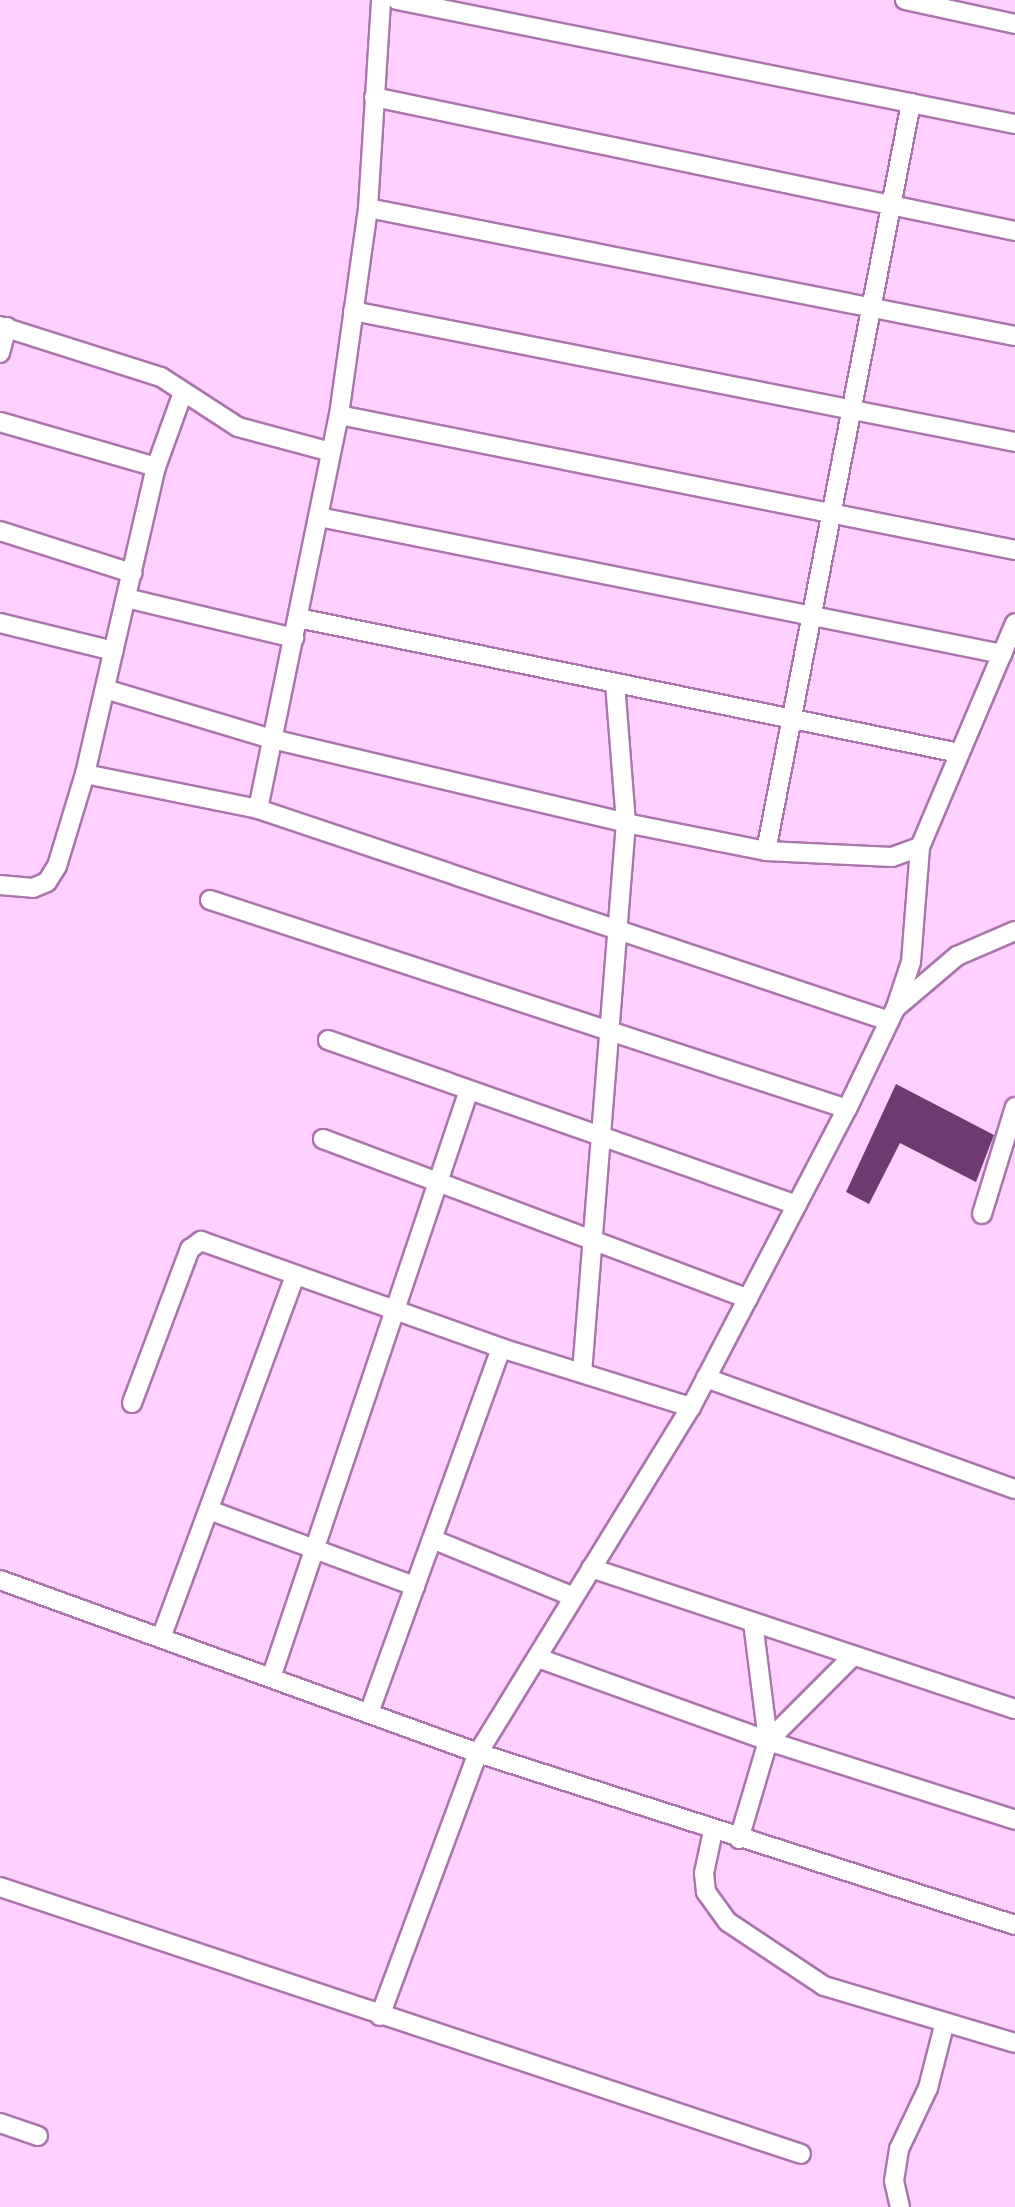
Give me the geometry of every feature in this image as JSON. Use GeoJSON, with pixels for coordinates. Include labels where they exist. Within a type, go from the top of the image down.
{"type":"FeatureCollection","features":[{"type":"Feature","properties":{"kind":"street"},"geometry":{"type":"LineString","coordinates":[[258,809],[339,415],[368,208],[381,0]]}},
{"type":"Feature","properties":{"kind":"street"},"geometry":{"type":"LineString","coordinates":[[397,0],[1015,124]]}},
{"type":"Feature","properties":{"kind":"street"},"geometry":{"type":"LineString","coordinates":[[905,0],[1015,24]]}},
{"type":"Feature","properties":{"kind":"street"},"geometry":{"type":"LineString","coordinates":[[374,97],[1015,231]]}},
{"type":"Feature","properties":{"kind":"street"},"geometry":{"type":"LineString","coordinates":[[766,851],[829,513],[894,206],[911,103]]}},
{"type":"Feature","properties":{"kind":"street"},"geometry":{"type":"LineString","coordinates":[[368,208],[1015,336]]}},
{"type":"Feature","properties":{"kind":"street"},"geometry":{"type":"LineString","coordinates":[[353,311],[1015,442]]}},
{"type":"Feature","properties":{"kind":"street"},"geometry":{"type":"LineString","coordinates":[[0,353],[4,326],[161,377],[182,395],[238,427],[331,452]]}},
{"type":"Feature","properties":{"kind":"street"},"geometry":{"type":"LineString","coordinates":[[0,885],[33,888],[47,882],[57,866],[85,774],[156,467],[182,395]]}},
{"type":"Feature","properties":{"kind":"street"},"geometry":{"type":"LineString","coordinates":[[339,415],[1015,550]]}},
{"type":"Feature","properties":{"kind":"street"},"geometry":{"type":"LineString","coordinates":[[0,422],[156,467]]}},
{"type":"Feature","properties":{"kind":"street"},"geometry":{"type":"LineString","coordinates":[[319,517],[1002,654]]}},
{"type":"Feature","properties":{"kind":"street"},"geometry":{"type":"LineString","coordinates":[[0,531],[132,573]]}},
{"type":"Feature","properties":{"kind":"street"},"geometry":{"type":"LineString","coordinates":[[126,598],[294,638]]}},
{"type":"Feature","properties":{"kind":"street"},"geometry":{"type":"LineString","coordinates":[[298,618],[959,753]]}},
{"type":"Feature","properties":{"kind":"street"},"geometry":{"type":"LineString","coordinates":[[0,623],[114,651]]}},
{"type":"Feature","properties":{"kind":"street"},"geometry":{"type":"LineString","coordinates":[[380,2016],[478,1753],[691,1407],[847,1109],[893,1014],[911,962],[920,847],[1015,623]]}},
{"type":"Feature","properties":{"kind":"street"},"geometry":{"type":"LineString","coordinates":[[582,1373],[592,1241],[604,1137],[626,823],[615,684]]}},
{"type":"Feature","properties":{"kind":"street"},"geometry":{"type":"LineString","coordinates":[[105,688],[272,739],[626,823],[766,851],[892,857],[920,847]]}},
{"type":"Feature","properties":{"kind":"street"},"geometry":{"type":"LineString","coordinates":[[85,774],[258,809],[893,1014]]}},
{"type":"Feature","properties":{"kind":"street"},"geometry":{"type":"LineString","coordinates":[[210,900],[612,1028],[847,1109]]}},
{"type":"Feature","properties":{"kind":"street"},"geometry":{"type":"LineString","coordinates":[[893,1014],[957,956],[1015,931]]}},
{"type":"Feature","properties":{"kind":"street"},"geometry":{"type":"LineString","coordinates":[[328,1040],[797,1205]]}},
{"type":"Feature","properties":{"kind":"street"},"geometry":{"type":"LineString","coordinates":[[271,1678],[316,1549],[436,1182],[469,1090]]}},
{"type":"Feature","properties":{"kind":"street"},"geometry":{"type":"LineString","coordinates":[[982,1214],[1015,1107]]}},
{"type":"Feature","properties":{"kind":"street"},"geometry":{"type":"LineString","coordinates":[[323,1139],[748,1299]]}},
{"type":"Feature","properties":{"kind":"street"},"geometry":{"type":"LineString","coordinates":[[132,1403],[196,1245],[212,1241],[294,1276],[501,1348],[691,1407]]}},
{"type":"Feature","properties":{"kind":"street"},"geometry":{"type":"LineString","coordinates":[[161,1638],[294,1276]]}},
{"type":"Feature","properties":{"kind":"street"},"geometry":{"type":"LineString","coordinates":[[369,1713],[501,1348]]}},
{"type":"Feature","properties":{"kind":"street"},"geometry":{"type":"LineString","coordinates":[[706,1378],[1015,1489]]}},
{"type":"Feature","properties":{"kind":"street"},"geometry":{"type":"LineString","coordinates":[[209,1510],[415,1586]]}},
{"type":"Feature","properties":{"kind":"street"},"geometry":{"type":"LineString","coordinates":[[432,1539],[574,1597]]}},
{"type":"Feature","properties":{"kind":"street"},"geometry":{"type":"LineString","coordinates":[[591,1568],[1015,1709]]}},
{"type":"Feature","properties":{"kind":"street"},"geometry":{"type":"LineString","coordinates":[[0,1580],[478,1753],[713,1831],[1015,1925]]}},
{"type":"Feature","properties":{"kind":"street"},"geometry":{"type":"LineString","coordinates":[[739,1839],[768,1740],[753,1622]]}},
{"type":"Feature","properties":{"kind":"street"},"geometry":{"type":"LineString","coordinates":[[768,1740],[853,1656]]}},
{"type":"Feature","properties":{"kind":"street"},"geometry":{"type":"LineString","coordinates":[[538,1658],[768,1740],[1015,1820]]}},
{"type":"Feature","properties":{"kind":"street"},"geometry":{"type":"LineString","coordinates":[[713,1831],[704,1874],[706,1892],[728,1922],[824,1986],[1015,2043]]}},
{"type":"Feature","properties":{"kind":"street"},"geometry":{"type":"LineString","coordinates":[[0,1887],[380,2016],[801,2154]]}},
{"type":"Feature","properties":{"kind":"street"},"geometry":{"type":"LineString","coordinates":[[900,2207],[894,2181],[899,2149],[928,2088],[945,2022]]}},
{"type":"Feature","properties":{"kind":"street"},"geometry":{"type":"LineString","coordinates":[[0,2122],[38,2136]]}},
{"type":"Feature","properties":{"kind":"building"},"geometry":{"type":"Polygon","coordinates":[[[896,1084],[994,1135],[976,1182],[900,1143],[869,1204],[846,1192],[896,1084]]]}}]}
